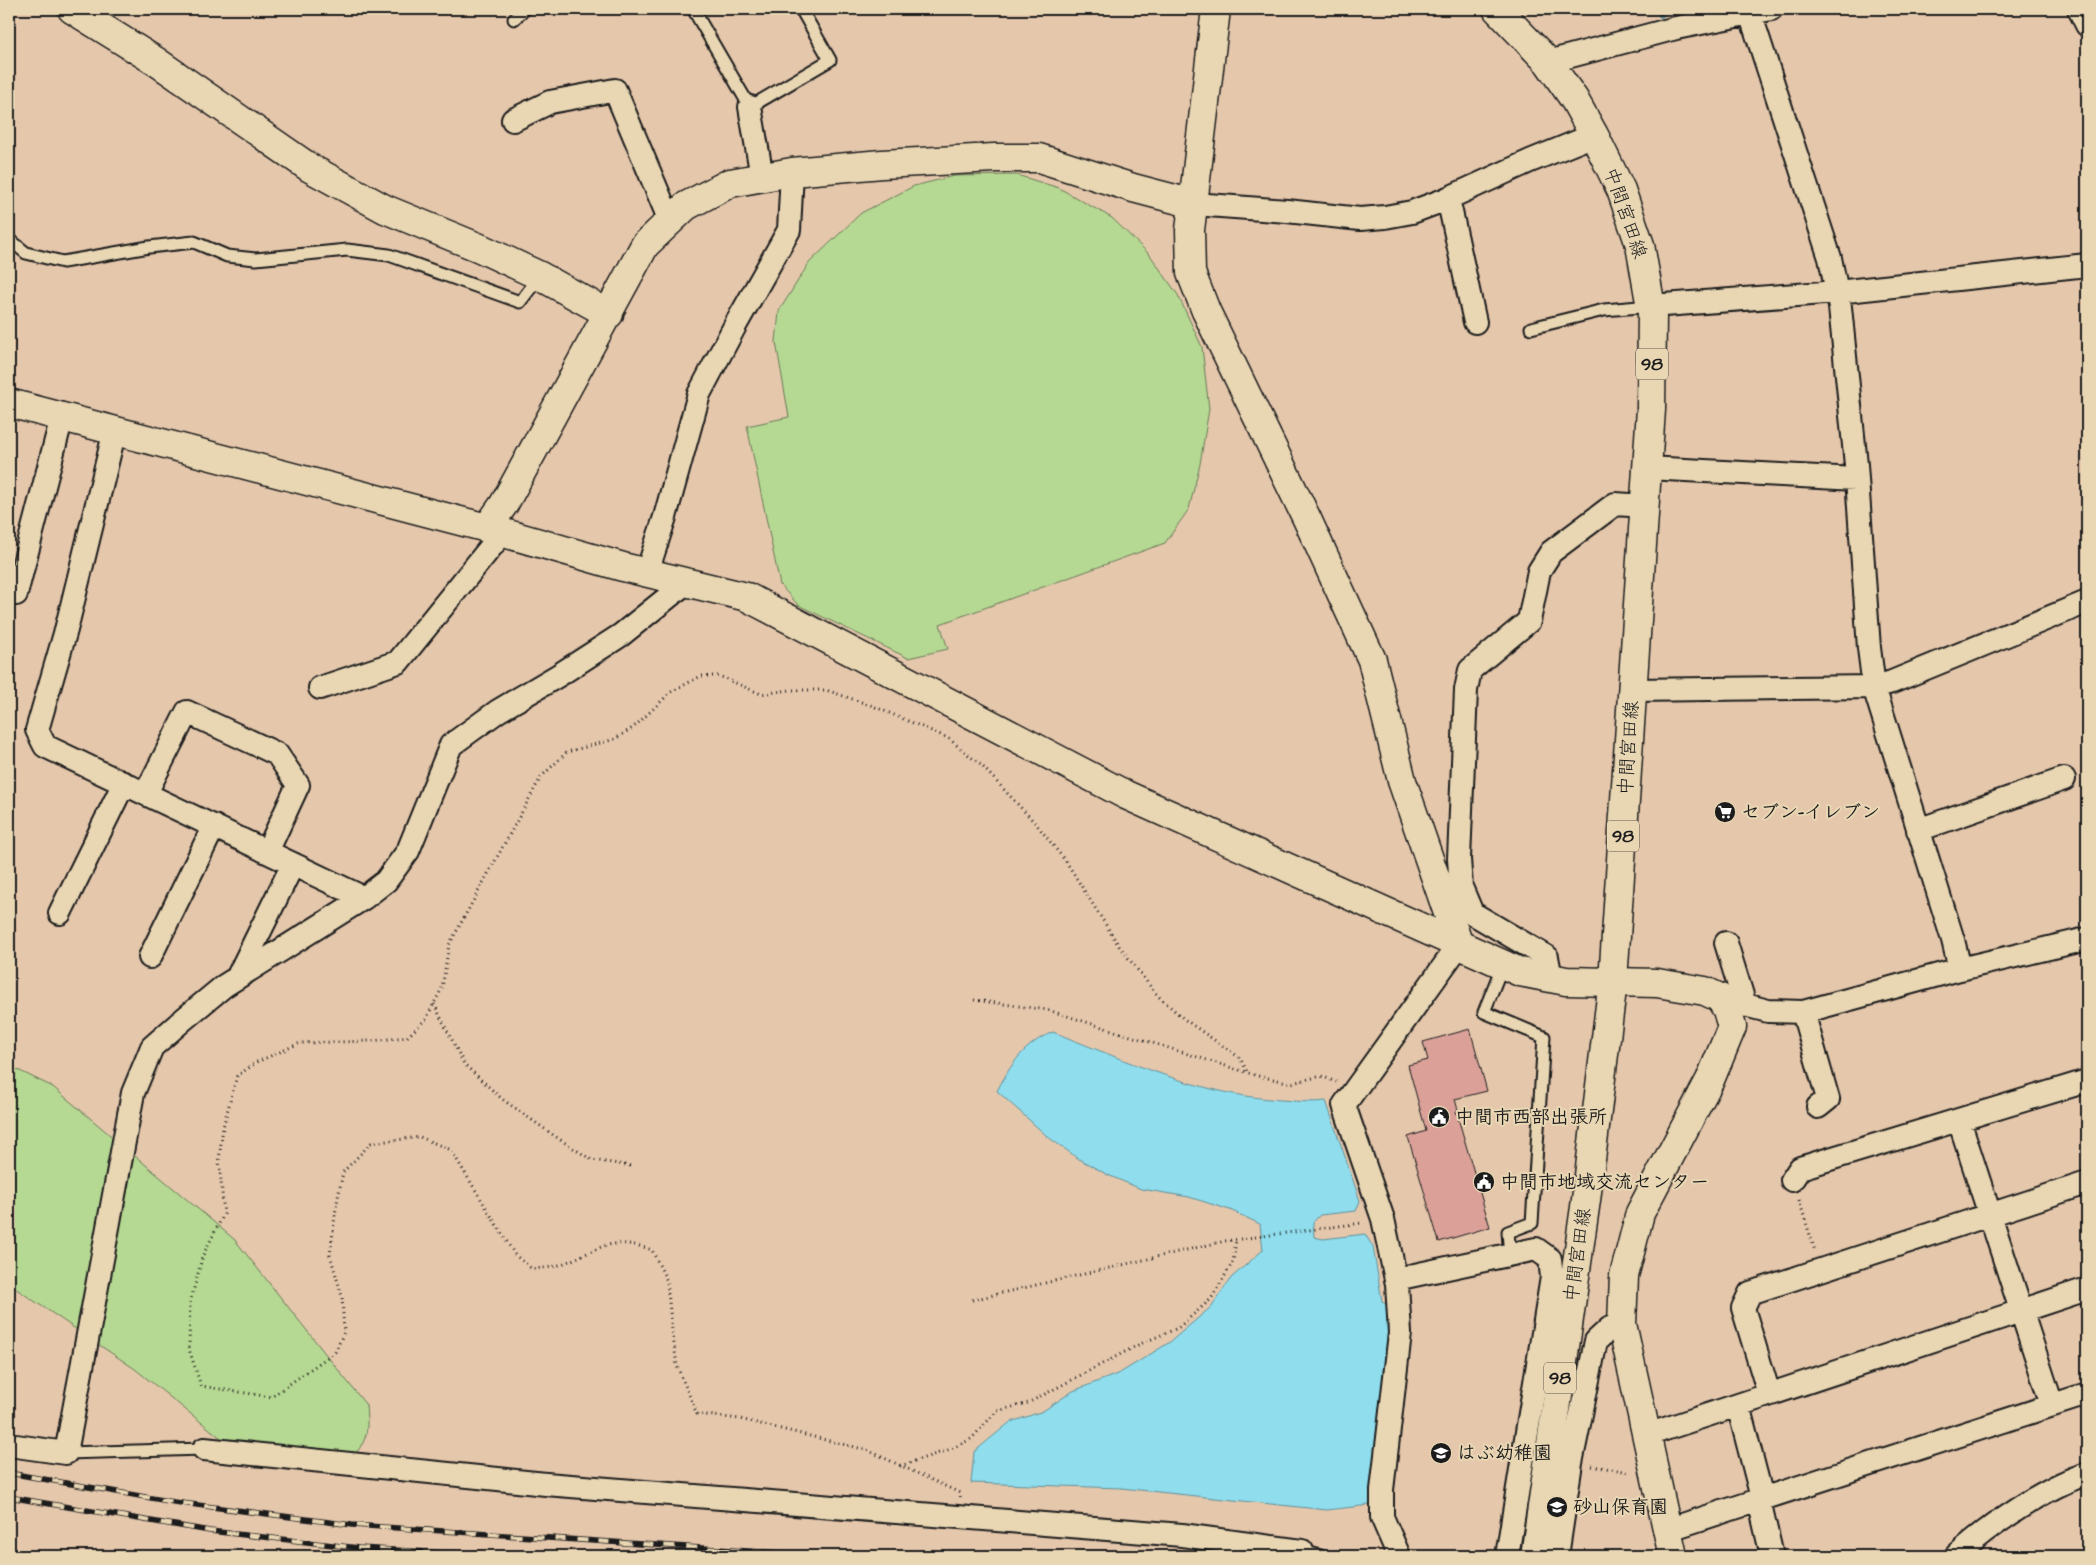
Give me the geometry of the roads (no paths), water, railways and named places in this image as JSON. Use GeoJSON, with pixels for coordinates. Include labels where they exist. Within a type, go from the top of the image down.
{"type":"FeatureCollection","features":[{"type":"Feature","properties":{"kind":"street"},"geometry":{"type":"LineString","coordinates":[[72,9],[157,62],[310,168],[384,209],[480,248],[540,276],[609,314]]}},
{"type":"Feature","properties":{"kind":"street"},"geometry":{"type":"LineString","coordinates":[[1216,9],[1190,230],[1191,273],[1206,311],[1307,518],[1372,660],[1402,781],[1459,945]]}},
{"type":"Feature","properties":{"kind":"street","name":"中間宮田線"},"geometry":{"type":"LineString","coordinates":[[1497,9],[1548,62],[1574,99],[1594,135],[1621,190],[1640,244],[1651,306],[1651,409],[1613,981],[1586,1200],[1535,1556]]}},
{"type":"Feature","properties":{"kind":"street"},"geometry":{"type":"LineString","coordinates":[[2079,9],[2087,25]]}},
{"type":"Feature","properties":{"kind":"street"},"geometry":{"type":"LineString","coordinates":[[1548,62],[1677,18],[1760,11],[1830,258],[1836,292],[1856,479],[1869,648],[1874,687],[1954,940],[1960,969]]}},
{"type":"Feature","properties":{"kind":"street"},"geometry":{"type":"LineString","coordinates":[[513,120],[550,102],[615,90],[670,221]]}},
{"type":"Feature","properties":{"kind":"street"},"geometry":{"type":"LineString","coordinates":[[750,107],[762,177]]}},
{"type":"Feature","properties":{"kind":"street"},"geometry":{"type":"LineString","coordinates":[[320,688],[398,662],[495,530],[504,504],[645,245],[686,206],[730,183],[792,172],[985,158],[1039,158],[1133,188],[1194,204],[1360,219],[1412,212],[1594,135]]}},
{"type":"Feature","properties":{"kind":"street"},"geometry":{"type":"LineString","coordinates":[[647,572],[666,517],[699,394],[789,230],[792,172]]}},
{"type":"Feature","properties":{"kind":"street"},"geometry":{"type":"LineString","coordinates":[[1448,198],[1475,322]]}},
{"type":"Feature","properties":{"kind":"street"},"geometry":{"type":"LineString","coordinates":[[1651,306],[1836,292],[2087,265]]}},
{"type":"Feature","properties":{"kind":"street"},"geometry":{"type":"LineString","coordinates":[[9,403],[747,597],[1126,795],[1520,972],[1566,981],[1613,981],[1656,984],[1705,991],[1736,1008],[1803,1012],[1960,969],[2087,939]]}},
{"type":"Feature","properties":{"kind":"street"},"geometry":{"type":"LineString","coordinates":[[16,594],[62,416]]}},
{"type":"Feature","properties":{"kind":"street"},"geometry":{"type":"LineString","coordinates":[[116,430],[66,630],[37,730],[45,746],[364,898]]}},
{"type":"Feature","properties":{"kind":"street"},"geometry":{"type":"LineString","coordinates":[[1647,468],[1856,479]]}},
{"type":"Feature","properties":{"kind":"street"},"geometry":{"type":"LineString","coordinates":[[1551,978],[1547,957],[1472,914],[1461,887],[1459,859],[1467,684],[1470,670],[1529,621],[1539,571],[1551,552],[1615,504],[1645,506]]}},
{"type":"Feature","properties":{"kind":"street"},"geometry":{"type":"LineString","coordinates":[[9,1445],[66,1453],[133,1093],[152,1047],[218,991],[364,898],[386,881],[408,851],[451,744],[498,711],[559,676],[621,635],[687,582]]}},
{"type":"Feature","properties":{"kind":"street"},"geometry":{"type":"LineString","coordinates":[[1633,690],[1874,687],[1892,682],[2087,602]]}},
{"type":"Feature","properties":{"kind":"street"},"geometry":{"type":"LineString","coordinates":[[146,794],[188,712],[277,754],[298,785],[267,852]]}},
{"type":"Feature","properties":{"kind":"street"},"geometry":{"type":"LineString","coordinates":[[1918,830],[2064,779]]}},
{"type":"Feature","properties":{"kind":"street"},"geometry":{"type":"LineString","coordinates":[[60,913],[124,783]]}},
{"type":"Feature","properties":{"kind":"street"},"geometry":{"type":"LineString","coordinates":[[150,957],[214,826]]}},
{"type":"Feature","properties":{"kind":"street"},"geometry":{"type":"LineString","coordinates":[[237,978],[293,864]]}},
{"type":"Feature","properties":{"kind":"street"},"geometry":{"type":"LineString","coordinates":[[1673,1556],[1622,1324],[1624,1276],[1640,1213],[1727,1043],[1732,1028],[1736,1008],[1726,943]]}},
{"type":"Feature","properties":{"kind":"street"},"geometry":{"type":"LineString","coordinates":[[1399,1556],[1382,1517],[1382,1490],[1400,1333],[1396,1279],[1382,1219],[1344,1105],[1459,945]]}},
{"type":"Feature","properties":{"kind":"street"},"geometry":{"type":"LineString","coordinates":[[1803,1012],[1828,1099],[1818,1108]]}},
{"type":"Feature","properties":{"kind":"street"},"geometry":{"type":"LineString","coordinates":[[1792,1180],[1800,1168],[2087,1081]]}},
{"type":"Feature","properties":{"kind":"street"},"geometry":{"type":"LineString","coordinates":[[1959,1120],[2052,1405]]}},
{"type":"Feature","properties":{"kind":"street"},"geometry":{"type":"LineString","coordinates":[[1769,1394],[1743,1308],[1750,1293],[2087,1183]]}},
{"type":"Feature","properties":{"kind":"street"},"geometry":{"type":"LineString","coordinates":[[1396,1279],[1536,1249],[1550,1259],[1552,1277],[1507,1556]]}},
{"type":"Feature","properties":{"kind":"street"},"geometry":{"type":"LineString","coordinates":[[1647,1435],[2087,1289]]}},
{"type":"Feature","properties":{"kind":"street"},"geometry":{"type":"LineString","coordinates":[[1557,1556],[1571,1463],[1596,1341],[1610,1328],[1622,1324]]}},
{"type":"Feature","properties":{"kind":"street"},"geometry":{"type":"LineString","coordinates":[[1667,1530],[2087,1394]]}},
{"type":"Feature","properties":{"kind":"street"},"geometry":{"type":"LineString","coordinates":[[1738,1405],[1760,1490],[1759,1500],[1772,1556]]}},
{"type":"Feature","properties":{"kind":"street"},"geometry":{"type":"LineString","coordinates":[[204,1449],[546,1484],[1182,1535],[1312,1553]]}},
{"type":"Feature","properties":{"kind":"street"},"geometry":{"type":"LineString","coordinates":[[1956,1556],[1973,1540],[2040,1496],[2077,1476],[2087,1474]]}},
{"type":"Feature","properties":{"kind":"lane"},"geometry":{"type":"LineString","coordinates":[[514,19],[525,9]]}},
{"type":"Feature","properties":{"kind":"lane"},"geometry":{"type":"LineString","coordinates":[[693,9],[750,107],[830,60],[801,9]]}},
{"type":"Feature","properties":{"kind":"lane"},"geometry":{"type":"LineString","coordinates":[[9,239],[26,253],[63,262],[148,247],[194,242],[227,256],[256,259],[348,250],[388,255],[520,302],[540,276]]}},
{"type":"Feature","properties":{"kind":"lane"},"geometry":{"type":"LineString","coordinates":[[1531,328],[1604,310],[1651,306]]}},
{"type":"Feature","properties":{"kind":"lane"},"geometry":{"type":"LineString","coordinates":[[1503,964],[1484,1012],[1544,1037],[1532,1223],[1508,1232],[1510,1255]]}},
{"type":"Feature","properties":{"kind":"lane"},"geometry":{"type":"LineString","coordinates":[[66,1453],[204,1449]]}},
{"type":"Feature","properties":{"kind":"water"},"geometry":{"type":"Polygon","coordinates":[[[1053,1032],[1136,1065],[1193,1084],[1251,1097],[1309,1102],[1326,1101],[1360,1201],[1356,1211],[1320,1215],[1313,1222],[1314,1237],[1323,1239],[1365,1234],[1373,1247],[1382,1301],[1390,1308],[1392,1359],[1384,1368],[1370,1505],[1327,1510],[1121,1488],[971,1483],[974,1452],[1009,1423],[1043,1411],[1073,1391],[1120,1373],[1170,1342],[1211,1307],[1231,1278],[1263,1250],[1260,1224],[1230,1210],[1189,1197],[1141,1189],[1108,1175],[1079,1159],[1048,1137],[997,1091],[1019,1056],[1034,1042],[1053,1032]]]}},
{"type":"Feature","properties":{"kind":"waterway"},"geometry":{"type":"LineString","coordinates":[[1661,9],[1661,15]]}},
{"type":"Feature","properties":{"kind":"railway"},"geometry":{"type":"LineString","coordinates":[[9,1473],[174,1502],[352,1525],[823,1556]]}},
{"type":"Feature","properties":{"kind":"railway"},"geometry":{"type":"LineString","coordinates":[[9,1497],[210,1531],[359,1548],[496,1556]]}},
{"type":"Feature","properties":{"kind":"place","name":"セブン-イレブン"},"geometry":{"type":"Point","coordinates":[1725,812]}},
{"type":"Feature","properties":{"kind":"place","name":"中間市西部出張所"},"geometry":{"type":"Point","coordinates":[1439,1117]}},
{"type":"Feature","properties":{"kind":"place","name":"中間市地域交流センター"},"geometry":{"type":"Point","coordinates":[1484,1182]}},
{"type":"Feature","properties":{"kind":"place","name":"はぶ幼稚園"},"geometry":{"type":"Point","coordinates":[1441,1453]}},
{"type":"Feature","properties":{"kind":"place","name":"砂山保育園"},"geometry":{"type":"Point","coordinates":[1557,1507]}}]}
